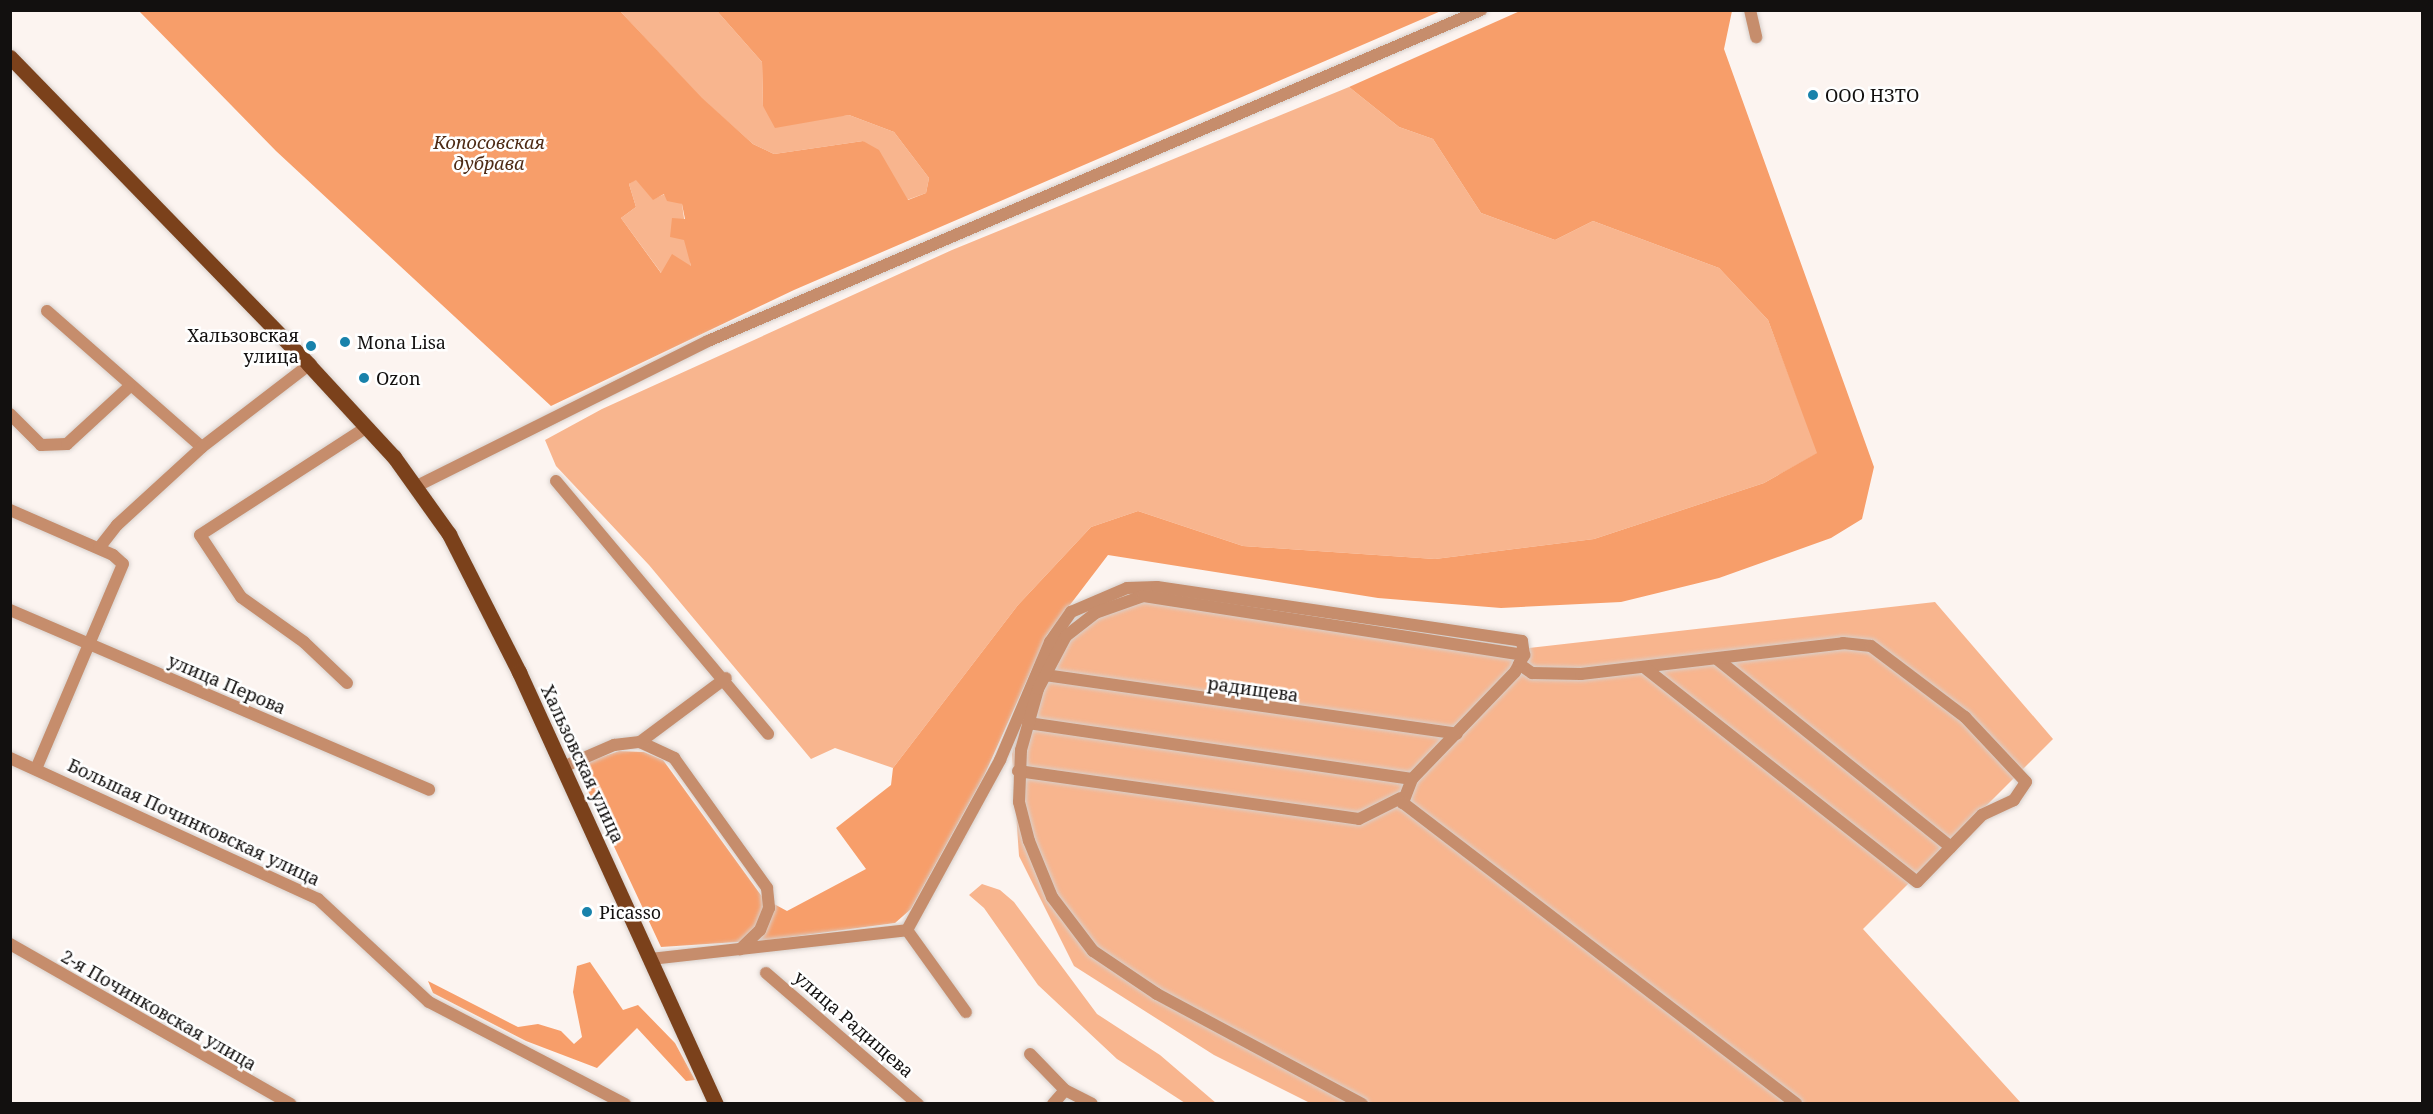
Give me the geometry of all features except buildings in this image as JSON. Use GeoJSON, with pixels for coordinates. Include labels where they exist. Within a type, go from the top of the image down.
{"type":"FeatureCollection","features":[{"type":"Feature","properties":{"kind":"main road","name":"Хальзовская улица"},"geometry":{"type":"LineString","coordinates":[[10,57],[309,364],[417,486],[479,586],[716,1104]]}},
{"type":"Feature","properties":{"kind":"street"},"geometry":{"type":"LineString","coordinates":[[417,486],[708,341],[1481,10]]}},
{"type":"Feature","properties":{"kind":"street"},"geometry":{"type":"LineString","coordinates":[[1750,10],[1756,37]]}},
{"type":"Feature","properties":{"kind":"street"},"geometry":{"type":"LineString","coordinates":[[47,311],[129,387],[202,447]]}},
{"type":"Feature","properties":{"kind":"street"},"geometry":{"type":"LineString","coordinates":[[99,548],[117,525],[202,447],[309,364]]}},
{"type":"Feature","properties":{"kind":"street"},"geometry":{"type":"LineString","coordinates":[[10,414],[42,446],[67,444],[129,387]]}},
{"type":"Feature","properties":{"kind":"street"},"geometry":{"type":"LineString","coordinates":[[347,683],[304,642],[242,597],[200,535],[367,427]]}},
{"type":"Feature","properties":{"kind":"street"},"geometry":{"type":"LineString","coordinates":[[556,481],[726,678],[768,734]]}},
{"type":"Feature","properties":{"kind":"street"},"geometry":{"type":"LineString","coordinates":[[10,510],[99,548],[123,564],[86,643],[36,769]]}},
{"type":"Feature","properties":{"kind":"street"},"geometry":{"type":"LineString","coordinates":[[907,930],[994,771],[1050,642],[1071,612],[1127,588],[1157,587],[1522,641],[1521,660],[1457,734],[1412,779],[1401,798],[1359,819],[1018,771]]}},
{"type":"Feature","properties":{"kind":"street"},"geometry":{"type":"LineString","coordinates":[[1362,1104],[1156,994],[1093,951],[1052,897],[1029,841],[1019,802],[1018,771],[1028,723],[1045,675],[1066,636],[1095,613],[1143,596],[1521,660],[1532,673],[1645,668],[1843,643],[1871,646],[1965,717],[2026,782],[2014,800],[1982,815],[1917,882],[1645,668]]}},
{"type":"Feature","properties":{"kind":"street","name":"улица Перова"},"geometry":{"type":"LineString","coordinates":[[10,610],[429,790]]}},
{"type":"Feature","properties":{"kind":"street"},"geometry":{"type":"LineString","coordinates":[[1718,659],[1951,847]]}},
{"type":"Feature","properties":{"kind":"street","name":"радищева"},"geometry":{"type":"LineString","coordinates":[[1045,675],[1457,734]]}},
{"type":"Feature","properties":{"kind":"street"},"geometry":{"type":"LineString","coordinates":[[563,766],[614,745],[640,742],[726,678]]}},
{"type":"Feature","properties":{"kind":"street"},"geometry":{"type":"LineString","coordinates":[[1028,723],[1412,779]]}},
{"type":"Feature","properties":{"kind":"street"},"geometry":{"type":"LineString","coordinates":[[640,742],[674,758],[767,888],[769,908],[760,930],[740,950]]}},
{"type":"Feature","properties":{"kind":"street","name":"Большая Починковская улица"},"geometry":{"type":"LineString","coordinates":[[10,758],[318,899],[429,1002],[626,1104]]}},
{"type":"Feature","properties":{"kind":"street"},"geometry":{"type":"LineString","coordinates":[[1401,798],[1796,1104]]}},
{"type":"Feature","properties":{"kind":"street"},"geometry":{"type":"LineString","coordinates":[[650,959],[907,930]]}},
{"type":"Feature","properties":{"kind":"street"},"geometry":{"type":"LineString","coordinates":[[907,930],[966,1012]]}},
{"type":"Feature","properties":{"kind":"street","name":"2-я Починковская улица"},"geometry":{"type":"LineString","coordinates":[[10,944],[291,1104]]}},
{"type":"Feature","properties":{"kind":"street","name":"улица Радищева"},"geometry":{"type":"LineString","coordinates":[[766,973],[918,1104]]}},
{"type":"Feature","properties":{"kind":"street"},"geometry":{"type":"LineString","coordinates":[[1030,1054],[1065,1090],[1092,1104]]}},
{"type":"Feature","properties":{"kind":"street"},"geometry":{"type":"LineString","coordinates":[[1053,1104],[1065,1090]]}},
{"type":"Feature","properties":{"kind":"shaded area"},"geometry":{"type":"Polygon","coordinates":[[[620,11],[717,11],[762,62],[763,106],[814,119],[849,115],[894,132],[929,178],[926,193],[907,200],[863,141],[774,154],[753,144],[701,98],[620,11]]]}},
{"type":"Feature","properties":{"kind":"shaded area"},"geometry":{"type":"Polygon","coordinates":[[[1349,87],[1399,127],[1433,139],[1481,213],[1555,240],[1593,221],[1719,268],[1768,320],[1818,453],[1764,483],[1594,539],[1435,559],[1243,546],[1138,511],[1091,527],[1018,605],[893,768],[835,748],[811,759],[649,565],[556,466],[545,440],[602,409],[952,250],[1349,87]]]}},
{"type":"Feature","properties":{"kind":"shaded area"},"geometry":{"type":"Polygon","coordinates":[[[636,179],[653,199],[665,194],[682,204],[691,267],[662,274],[621,218],[636,207],[629,184],[636,179]]]}},
{"type":"Feature","properties":{"kind":"shaded area"},"geometry":{"type":"Polygon","coordinates":[[[1136,591],[1529,648],[1935,602],[2053,739],[1863,929],[2021,1103],[1310,1103],[1214,1055],[1074,966],[1019,856],[1012,754],[1036,677],[1090,609],[1136,591]]]}},
{"type":"Feature","properties":{"kind":"shaded area"},"geometry":{"type":"Polygon","coordinates":[[[982,884],[1000,890],[1014,902],[1097,1014],[1160,1055],[1216,1103],[1185,1103],[1117,1059],[1038,985],[984,908],[969,895],[982,884]]]}},
{"type":"Feature","properties":{"kind":"green space","name":"Копосовская дубрава"},"geometry":{"type":"Polygon","coordinates":[[[139,11],[620,11],[702,98],[753,144],[774,154],[863,141],[879,150],[908,200],[926,193],[929,178],[894,132],[849,115],[775,128],[763,106],[762,62],[717,11],[1441,11],[794,290],[551,406],[276,151],[139,11]],[[636,180],[629,184],[636,207],[621,218],[661,273],[672,254],[691,266],[684,240],[670,237],[672,218],[685,219],[682,204],[667,201],[664,194],[653,200],[636,180]]]}},
{"type":"Feature","properties":{"kind":"green space"},"geometry":{"type":"Polygon","coordinates":[[[1520,11],[1732,11],[1724,49],[1874,467],[1862,519],[1831,538],[1719,578],[1621,602],[1501,608],[1378,598],[1108,555],[1047,635],[984,776],[911,909],[895,923],[768,940],[661,947],[582,778],[590,761],[619,751],[644,752],[663,760],[763,898],[787,911],[866,869],[836,828],[891,785],[893,768],[1018,605],[1091,527],[1138,511],[1243,546],[1435,559],[1594,539],[1764,483],[1817,453],[1768,320],[1719,268],[1593,221],[1555,240],[1481,213],[1433,139],[1399,127],[1349,87],[1520,11]]]}},
{"type":"Feature","properties":{"kind":"green space"},"geometry":{"type":"Polygon","coordinates":[[[590,962],[623,1010],[638,1005],[675,1043],[695,1080],[686,1081],[637,1028],[597,1068],[526,1041],[433,993],[428,981],[518,1027],[538,1024],[561,1031],[574,1044],[582,1037],[573,992],[577,966],[590,962]]]}},
{"type":"Feature","properties":{"kind":"place","name":"ООО НЗТО"},"geometry":{"type":"Point","coordinates":[1813,95]}},
{"type":"Feature","properties":{"kind":"place","name":"Mona Lisa"},"geometry":{"type":"Point","coordinates":[345,342]}},
{"type":"Feature","properties":{"kind":"place","name":"Хальзовская улица"},"geometry":{"type":"Point","coordinates":[311,346]}},
{"type":"Feature","properties":{"kind":"place","name":"Ozon"},"geometry":{"type":"Point","coordinates":[364,378]}},
{"type":"Feature","properties":{"kind":"place","name":"Picasso"},"geometry":{"type":"Point","coordinates":[587,912]}}]}
